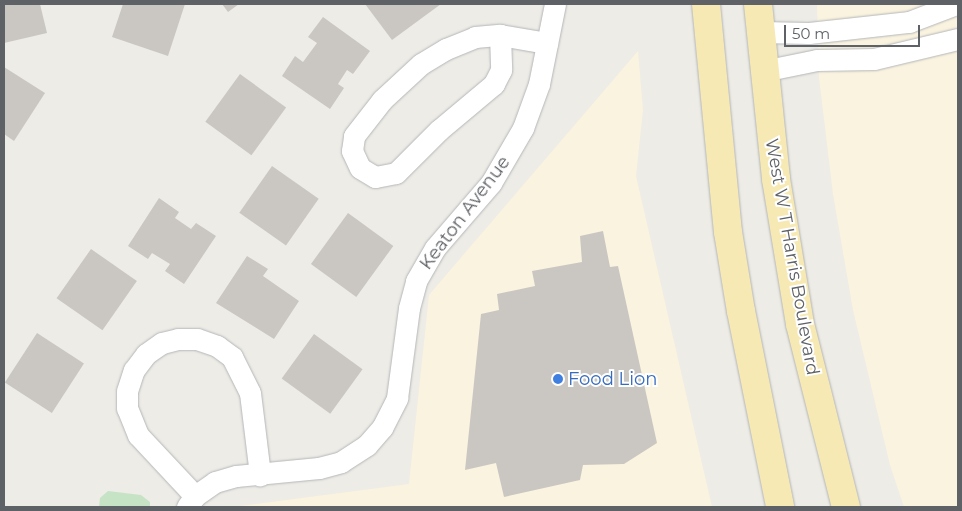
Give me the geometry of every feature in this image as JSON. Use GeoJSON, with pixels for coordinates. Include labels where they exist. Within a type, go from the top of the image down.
{"type":"FeatureCollection","features":[{"type":"Feature","properties":{"kind":"main road"},"geometry":{"type":"LineString","coordinates":[[706,4],[728,232],[741,311],[780,507]]}},
{"type":"Feature","properties":{"kind":"main road","name":"West W T Harris Boulevard"},"geometry":{"type":"LineString","coordinates":[[758,4],[763,71],[776,179],[800,324],[846,507]]}},
{"type":"Feature","properties":{"kind":"street","name":"Keaton Avenue"},"geometry":{"type":"LineString","coordinates":[[260,475],[250,393],[232,357],[218,346],[197,339],[178,339],[162,344],[146,354],[134,370],[127,391],[127,408],[138,435],[191,502],[215,482],[319,468],[341,462],[367,445],[382,428],[398,398],[409,308],[416,281],[435,248],[462,220],[507,159],[531,110],[555,4]]}},
{"type":"Feature","properties":{"kind":"street"},"geometry":{"type":"LineString","coordinates":[[760,32],[809,32],[910,22],[956,4]]}},
{"type":"Feature","properties":{"kind":"street"},"geometry":{"type":"LineString","coordinates":[[500,35],[501,70],[494,84],[439,130],[396,173],[376,177],[360,168],[352,151],[354,136],[382,100],[421,64],[446,49],[475,37],[500,35],[547,43]]}},
{"type":"Feature","properties":{"kind":"street"},"geometry":{"type":"LineString","coordinates":[[763,71],[817,60],[874,58],[958,40]]}},
{"type":"Feature","properties":{"kind":"shaded area"},"geometry":{"type":"Polygon","coordinates":[[[817,4],[958,4],[958,507],[904,507],[890,465],[853,310],[833,194],[819,77],[817,4]]]}},
{"type":"Feature","properties":{"kind":"shaded area"},"geometry":{"type":"Polygon","coordinates":[[[638,51],[643,110],[636,176],[712,507],[232,507],[409,484],[429,295],[638,51]]]}},
{"type":"Feature","properties":{"kind":"green space"},"geometry":{"type":"Polygon","coordinates":[[[108,491],[141,495],[150,502],[150,507],[99,507],[100,498],[108,491]]]}},
{"type":"Feature","properties":{"kind":"building"},"geometry":{"type":"Polygon","coordinates":[[[4,4],[40,4],[47,33],[4,43],[4,4]]]}},
{"type":"Feature","properties":{"kind":"building"},"geometry":{"type":"Polygon","coordinates":[[[123,4],[185,4],[168,56],[112,37],[123,4]]]}},
{"type":"Feature","properties":{"kind":"building"},"geometry":{"type":"Polygon","coordinates":[[[222,4],[239,4],[228,12],[222,4]]]}},
{"type":"Feature","properties":{"kind":"building"},"geometry":{"type":"Polygon","coordinates":[[[365,4],[441,4],[392,40],[365,4]]]}},
{"type":"Feature","properties":{"kind":"building"},"geometry":{"type":"Polygon","coordinates":[[[323,17],[370,51],[353,74],[347,70],[338,84],[344,88],[330,109],[282,76],[295,56],[303,62],[317,43],[308,37],[323,17]]]}},
{"type":"Feature","properties":{"kind":"building"},"geometry":{"type":"Polygon","coordinates":[[[4,67],[45,93],[14,141],[4,134],[4,67]]]}},
{"type":"Feature","properties":{"kind":"building"},"geometry":{"type":"Polygon","coordinates":[[[240,74],[286,108],[251,155],[205,122],[240,74]]]}},
{"type":"Feature","properties":{"kind":"building"},"geometry":{"type":"Polygon","coordinates":[[[272,166],[319,199],[286,245],[239,213],[272,166]]]}},
{"type":"Feature","properties":{"kind":"building"},"geometry":{"type":"Polygon","coordinates":[[[159,198],[179,212],[175,218],[191,229],[196,223],[216,236],[184,284],[165,271],[170,264],[152,253],[148,259],[128,246],[159,198]]]}},
{"type":"Feature","properties":{"kind":"building"},"geometry":{"type":"Polygon","coordinates":[[[348,213],[393,246],[356,297],[311,264],[348,213]]]}},
{"type":"Feature","properties":{"kind":"building","name":"Food Lion"},"geometry":{"type":"Polygon","coordinates":[[[603,231],[610,267],[618,266],[657,443],[624,464],[583,465],[580,480],[504,497],[496,463],[465,470],[481,314],[499,310],[497,294],[535,286],[532,271],[582,262],[580,236],[603,231]]]}},
{"type":"Feature","properties":{"kind":"building"},"geometry":{"type":"Polygon","coordinates":[[[91,249],[137,281],[102,330],[57,298],[91,249]]]}},
{"type":"Feature","properties":{"kind":"building"},"geometry":{"type":"Polygon","coordinates":[[[247,256],[268,269],[263,276],[299,301],[274,339],[216,303],[247,256]]]}},
{"type":"Feature","properties":{"kind":"building"},"geometry":{"type":"Polygon","coordinates":[[[37,333],[84,363],[52,413],[5,382],[37,333]]]}},
{"type":"Feature","properties":{"kind":"building"},"geometry":{"type":"Polygon","coordinates":[[[314,334],[363,369],[330,414],[282,378],[314,334]]]}},
{"type":"Feature","properties":{"kind":"place","name":"Food Lion"},"geometry":{"type":"Point","coordinates":[558,379]}}]}
